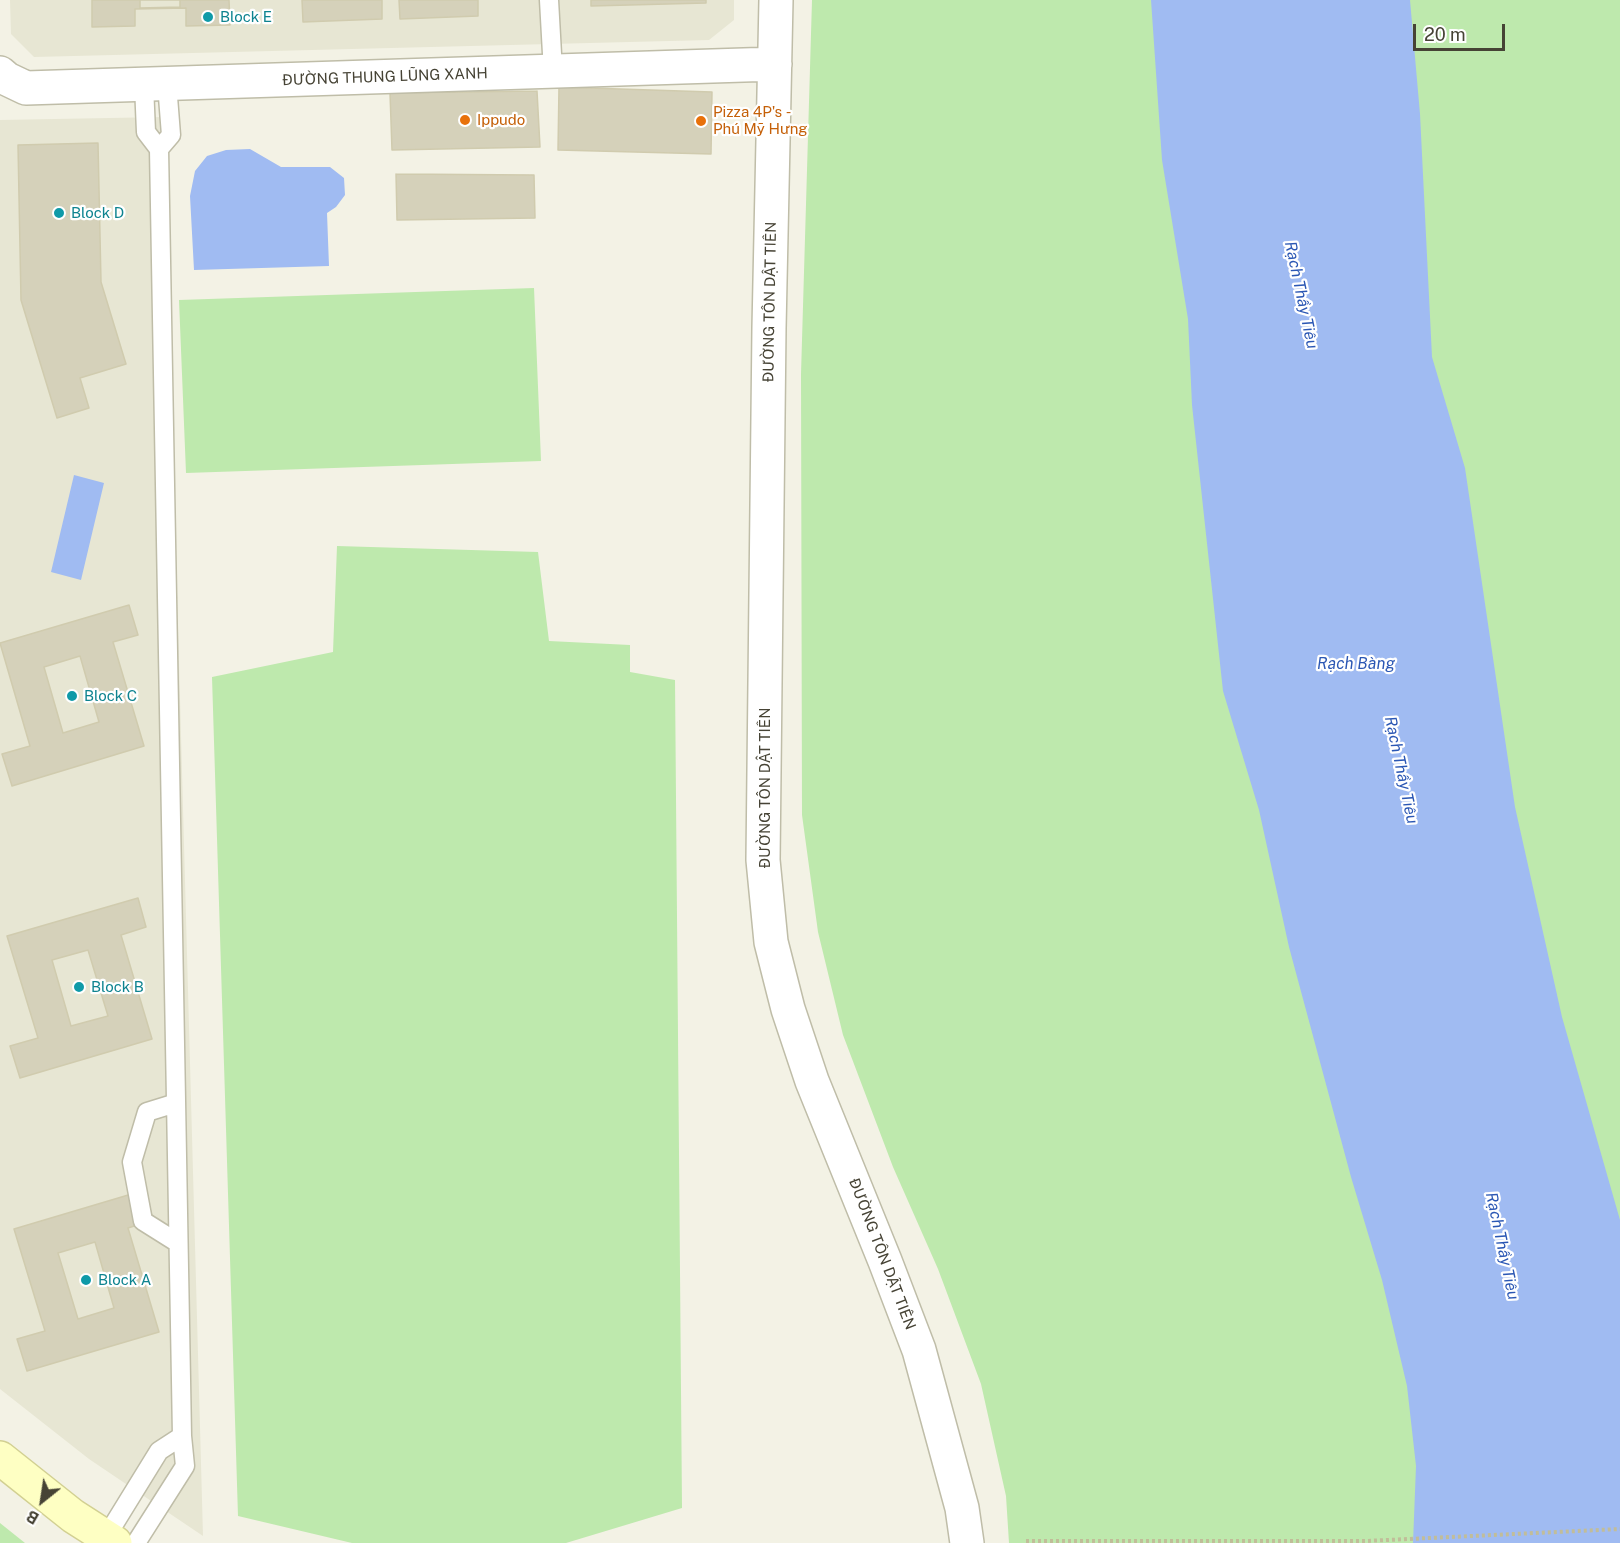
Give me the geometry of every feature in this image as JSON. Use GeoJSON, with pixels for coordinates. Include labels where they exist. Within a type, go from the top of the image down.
{"type":"FeatureCollection","features":[{"type":"Feature","properties":{"kind":"street","name":"ĐƯỜNG TÔN DẬT TIÊN"},"geometry":{"type":"LineString","coordinates":[[776,0],[763,860],[771,942],[788,1009],[812,1082],[919,1350],[962,1508],[967,1543]]}},
{"type":"Feature","properties":{"kind":"street","name":"ĐƯỜNG THUNG LŨNG XANH"},"geometry":{"type":"LineString","coordinates":[[0,73],[26,88],[775,64]]}},
{"type":"Feature","properties":{"kind":"street"},"geometry":{"type":"LineString","coordinates":[[0,1458],[73,1516],[119,1541]]}},
{"type":"Feature","properties":{"kind":"lane"},"geometry":{"type":"LineString","coordinates":[[549,0],[553,72]]}},
{"type":"Feature","properties":{"kind":"lane"},"geometry":{"type":"LineString","coordinates":[[119,1541],[185,1466],[182,1437],[178,1243],[159,149],[146,132],[156,85]]}},
{"type":"Feature","properties":{"kind":"lane"},"geometry":{"type":"LineString","coordinates":[[176,1103],[147,1113],[132,1162],[143,1221],[178,1243]]}},
{"type":"Feature","properties":{"kind":"lane"},"geometry":{"type":"LineString","coordinates":[[119,1541],[159,1452],[182,1437]]}},
{"type":"Feature","properties":{"kind":"path"},"geometry":{"type":"LineString","coordinates":[[1026,1541],[1366,1542],[1620,1529]]}},
{"type":"Feature","properties":{"kind":"shaded area"},"geometry":{"type":"Polygon","coordinates":[[[10,0],[734,0],[734,20],[709,40],[34,57],[11,34],[10,0]]]}},
{"type":"Feature","properties":{"kind":"shaded area"},"geometry":{"type":"Polygon","coordinates":[[[164,117],[203,1536],[89,1459],[0,1389],[0,120],[164,117]]]}},
{"type":"Feature","properties":{"kind":"green space"},"geometry":{"type":"Polygon","coordinates":[[[812,0],[1198,0],[1442,1543],[1009,1543],[1006,1496],[981,1384],[938,1269],[893,1167],[843,1035],[818,932],[802,815],[801,374],[812,0]]]}},
{"type":"Feature","properties":{"kind":"green space"},"geometry":{"type":"Polygon","coordinates":[[[1346,0],[1620,0],[1620,1543],[1346,0]]]}},
{"type":"Feature","properties":{"kind":"green space"},"geometry":{"type":"Polygon","coordinates":[[[534,288],[541,461],[186,473],[179,300],[534,288]]]}},
{"type":"Feature","properties":{"kind":"green space"},"geometry":{"type":"Polygon","coordinates":[[[337,546],[538,552],[549,641],[630,645],[630,672],[675,680],[682,1508],[566,1543],[352,1543],[238,1516],[212,677],[333,652],[337,546]]]}},
{"type":"Feature","properties":{"kind":"green space"},"geometry":{"type":"Polygon","coordinates":[[[0,1523],[25,1543],[0,1543],[0,1523]]]}},
{"type":"Feature","properties":{"kind":"water","name":"Rạch Bàng"},"geometry":{"type":"Polygon","coordinates":[[[1151,0],[1410,0],[1420,114],[1432,357],[1465,468],[1515,807],[1562,1017],[1620,1220],[1620,1543],[1413,1543],[1416,1466],[1407,1386],[1382,1280],[1351,1177],[1289,947],[1259,810],[1223,691],[1192,405],[1188,319],[1162,160],[1151,0]]]}},
{"type":"Feature","properties":{"kind":"water"},"geometry":{"type":"Polygon","coordinates":[[[250,149],[281,167],[330,167],[344,178],[345,195],[336,207],[327,213],[329,266],[194,270],[190,196],[195,171],[207,156],[226,150],[250,149]]]}},
{"type":"Feature","properties":{"kind":"water"},"geometry":{"type":"Polygon","coordinates":[[[74,475],[104,483],[81,580],[51,572],[74,475]]]}},
{"type":"Feature","properties":{"kind":"building","name":"Block E"},"geometry":{"type":"Polygon","coordinates":[[[92,0],[229,0],[230,25],[186,26],[186,8],[135,9],[135,26],[92,27],[92,0]]]}},
{"type":"Feature","properties":{"kind":"building"},"geometry":{"type":"Polygon","coordinates":[[[140,0],[180,0],[180,7],[140,8],[140,0]]]}},
{"type":"Feature","properties":{"kind":"building"},"geometry":{"type":"Polygon","coordinates":[[[302,0],[382,0],[382,19],[303,22],[302,0]]]}},
{"type":"Feature","properties":{"kind":"building"},"geometry":{"type":"Polygon","coordinates":[[[399,0],[478,0],[478,16],[400,19],[399,0]]]}},
{"type":"Feature","properties":{"kind":"building"},"geometry":{"type":"Polygon","coordinates":[[[591,0],[706,0],[706,3],[591,6],[591,0]]]}},
{"type":"Feature","properties":{"kind":"building"},"geometry":{"type":"Polygon","coordinates":[[[559,87],[712,92],[711,154],[558,150],[559,87]]]}},
{"type":"Feature","properties":{"kind":"building","name":"Ippudo"},"geometry":{"type":"Polygon","coordinates":[[[537,91],[540,147],[392,150],[390,93],[537,91]]]}},
{"type":"Feature","properties":{"kind":"building","name":"Block D"},"geometry":{"type":"Polygon","coordinates":[[[98,143],[101,282],[126,364],[80,378],[89,408],[57,418],[21,300],[18,145],[98,143]]]}},
{"type":"Feature","properties":{"kind":"building"},"geometry":{"type":"Polygon","coordinates":[[[396,174],[534,175],[535,218],[397,220],[396,174]]]}},
{"type":"Feature","properties":{"kind":"building","name":"Block C"},"geometry":{"type":"Polygon","coordinates":[[[129,605],[138,635],[113,642],[144,746],[12,786],[2,754],[30,746],[0,643],[129,605]]]}},
{"type":"Feature","properties":{"kind":"building"},"geometry":{"type":"Polygon","coordinates":[[[80,656],[99,722],[63,733],[44,667],[80,656]]]}},
{"type":"Feature","properties":{"kind":"building","name":"Block B"},"geometry":{"type":"Polygon","coordinates":[[[138,898],[146,927],[121,935],[152,1039],[20,1078],[10,1046],[38,1038],[7,936],[138,898]]]}},
{"type":"Feature","properties":{"kind":"building"},"geometry":{"type":"Polygon","coordinates":[[[88,950],[108,1016],[71,1026],[52,960],[88,950]]]}},
{"type":"Feature","properties":{"kind":"building","name":"Block A"},"geometry":{"type":"Polygon","coordinates":[[[145,1190],[153,1220],[128,1228],[159,1332],[27,1371],[17,1339],[45,1331],[14,1229],[145,1190]]]}},
{"type":"Feature","properties":{"kind":"building"},"geometry":{"type":"Polygon","coordinates":[[[95,1242],[114,1308],[78,1319],[58,1253],[95,1242]]]}},
{"type":"Feature","properties":{"kind":"place","name":"Block E"},"geometry":{"type":"Point","coordinates":[208,17]}},
{"type":"Feature","properties":{"kind":"place","name":"Ippudo"},"geometry":{"type":"Point","coordinates":[465,120]}},
{"type":"Feature","properties":{"kind":"place","name":"Pizza 4P's - Phú Mỹ Hưng"},"geometry":{"type":"Point","coordinates":[701,121]}},
{"type":"Feature","properties":{"kind":"place","name":"Block D"},"geometry":{"type":"Point","coordinates":[59,213]}},
{"type":"Feature","properties":{"kind":"place","name":"Block C"},"geometry":{"type":"Point","coordinates":[72,696]}},
{"type":"Feature","properties":{"kind":"place","name":"Block B"},"geometry":{"type":"Point","coordinates":[79,987]}},
{"type":"Feature","properties":{"kind":"place","name":"Block A"},"geometry":{"type":"Point","coordinates":[86,1280]}},
{"type":"Feature","properties":{"kind":"water label","name":"Rạch Thầy Tiêu"},"geometry":{"type":"Point","coordinates":[1301,295]}},
{"type":"Feature","properties":{"kind":"water label","name":"Rạch Thầy Tiêu"},"geometry":{"type":"Point","coordinates":[1401,770]}},
{"type":"Feature","properties":{"kind":"water label","name":"Rạch Thầy Tiêu"},"geometry":{"type":"Point","coordinates":[1502,1246]}}]}
